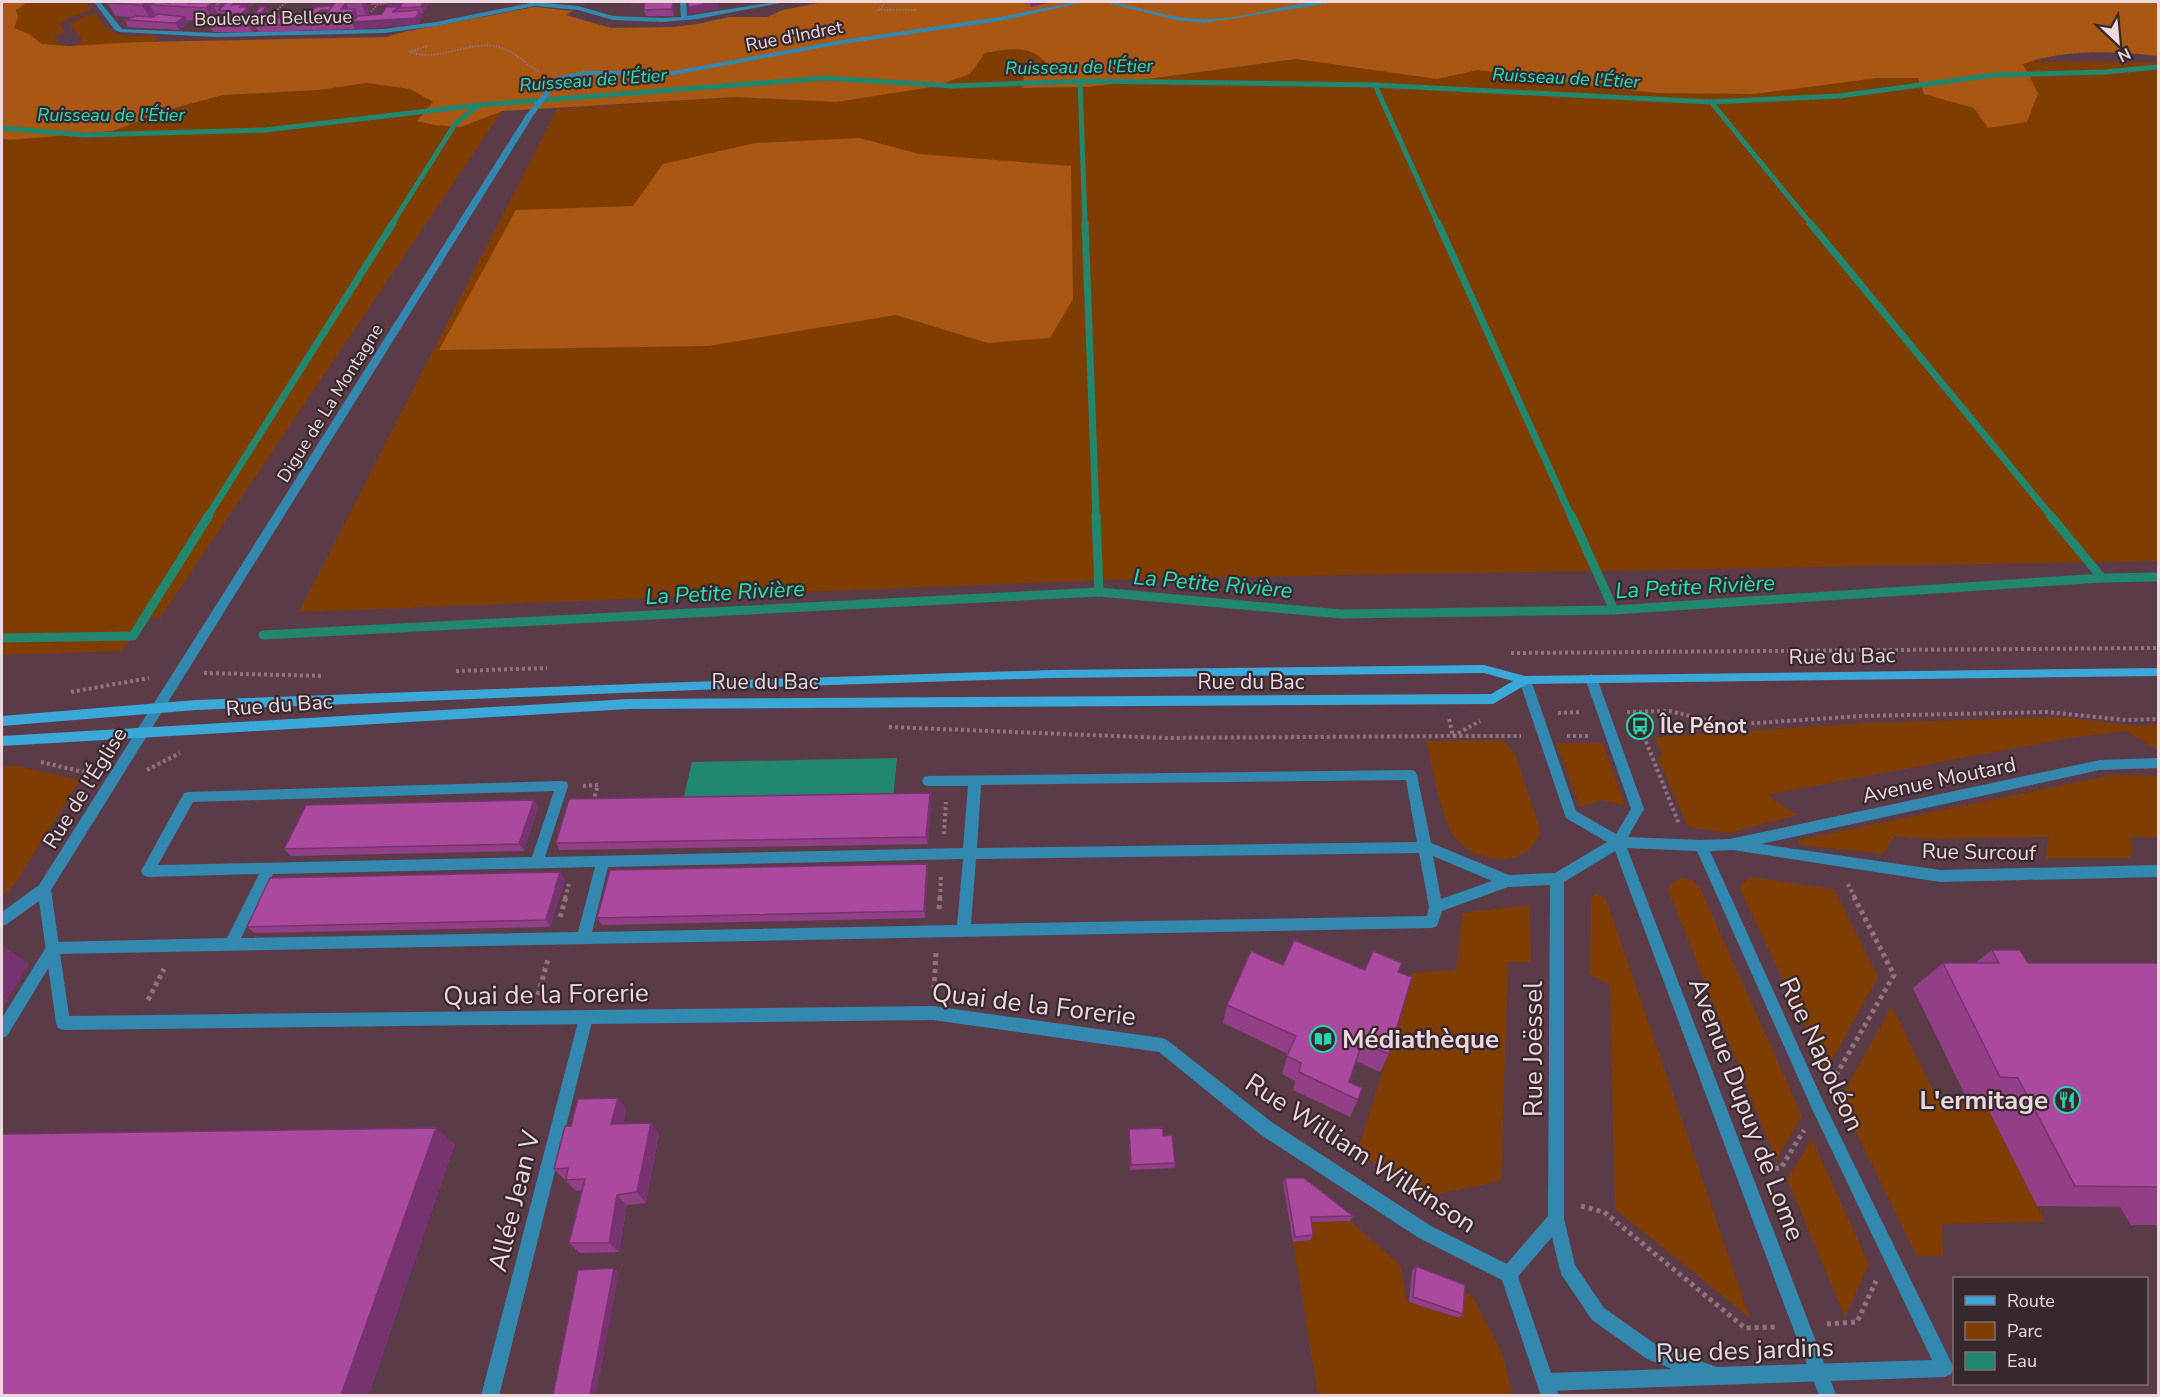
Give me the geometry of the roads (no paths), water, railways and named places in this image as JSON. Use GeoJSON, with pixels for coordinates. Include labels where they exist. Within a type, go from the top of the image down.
{"type":"FeatureCollection","features":[{"type":"Feature","properties":{"kind":"main road","name":"Rue du Bac"},"geometry":{"type":"LineString","coordinates":[[2,721],[158,708],[553,690],[1052,674],[1435,668],[1484,669],[1526,680],[2158,672]]}},
{"type":"Feature","properties":{"kind":"main road","name":"Rue du Bac"},"geometry":{"type":"LineString","coordinates":[[2,741],[491,710],[641,704],[1493,699],[1526,680]]}},
{"type":"Feature","properties":{"kind":"street","name":"Boulevard Bellevue"},"geometry":{"type":"LineString","coordinates":[[98,2],[117,29],[133,32],[209,35],[399,30],[535,4],[568,6],[624,19],[684,19],[782,2]]}},
{"type":"Feature","properties":{"kind":"street"},"geometry":{"type":"LineString","coordinates":[[568,6],[577,2]]}},
{"type":"Feature","properties":{"kind":"street"},"geometry":{"type":"LineString","coordinates":[[683,2],[684,19]]}},
{"type":"Feature","properties":{"kind":"street","name":"Rue d'Indret"},"geometry":{"type":"LineString","coordinates":[[530,115],[558,78],[570,74],[674,73],[836,43],[1000,19],[1081,2]]}},
{"type":"Feature","properties":{"kind":"street"},"geometry":{"type":"LineString","coordinates":[[1107,2],[1176,18],[1204,21],[1232,18],[1296,5],[1333,2]]}},
{"type":"Feature","properties":{"kind":"street","name":"Digue de La Montagne"},"geometry":{"type":"LineString","coordinates":[[158,708],[530,115]]}},
{"type":"Feature","properties":{"kind":"street"},"geometry":{"type":"LineString","coordinates":[[1436,907],[1508,881],[1557,879],[1617,842],[1638,809],[1590,678]]}},
{"type":"Feature","properties":{"kind":"street"},"geometry":{"type":"LineString","coordinates":[[1526,680],[1572,814],[1617,842],[1730,845]]}},
{"type":"Feature","properties":{"kind":"street","name":"Rue de l'Église"},"geometry":{"type":"LineString","coordinates":[[44,889],[158,708]]}},
{"type":"Feature","properties":{"kind":"street","name":"Avenue Moutard"},"geometry":{"type":"LineString","coordinates":[[1730,845],[2100,765],[2158,763]]}},
{"type":"Feature","properties":{"kind":"street"},"geometry":{"type":"LineString","coordinates":[[2,1031],[53,948],[1432,922],[1436,907],[1411,775],[928,781]]}},
{"type":"Feature","properties":{"kind":"street"},"geometry":{"type":"LineString","coordinates":[[964,930],[975,781]]}},
{"type":"Feature","properties":{"kind":"street"},"geometry":{"type":"LineString","coordinates":[[537,862],[562,786],[189,797],[148,871],[943,854],[1425,847],[1508,881]]}},
{"type":"Feature","properties":{"kind":"street","name":"Avenue Dupuy de Lome"},"geometry":{"type":"LineString","coordinates":[[1617,842],[1828,1395]]}},
{"type":"Feature","properties":{"kind":"street","name":"Rue Surcouf"},"geometry":{"type":"LineString","coordinates":[[1730,845],[1940,876],[2158,871]]}},
{"type":"Feature","properties":{"kind":"street","name":"Rue Napoléon"},"geometry":{"type":"LineString","coordinates":[[1701,846],[1818,1106],[1945,1368]]}},
{"type":"Feature","properties":{"kind":"street"},"geometry":{"type":"LineString","coordinates":[[583,938],[603,862]]}},
{"type":"Feature","properties":{"kind":"street"},"geometry":{"type":"LineString","coordinates":[[231,944],[269,868]]}},
{"type":"Feature","properties":{"kind":"street","name":"Rue Joëssel"},"geometry":{"type":"LineString","coordinates":[[1557,879],[1556,1220],[1567,1268],[1598,1314],[1653,1353],[1719,1376]]}},
{"type":"Feature","properties":{"kind":"street"},"geometry":{"type":"LineString","coordinates":[[2,920],[44,889]]}},
{"type":"Feature","properties":{"kind":"street","name":"Quai de la Forerie"},"geometry":{"type":"LineString","coordinates":[[44,889],[63,1023],[933,1013],[1162,1045]]}},
{"type":"Feature","properties":{"kind":"street","name":"Allée Jean V"},"geometry":{"type":"LineString","coordinates":[[490,1395],[586,1018]]}},
{"type":"Feature","properties":{"kind":"street","name":"Rue William Wilkinson"},"geometry":{"type":"LineString","coordinates":[[1162,1045],[1267,1129],[1425,1232],[1509,1274]]}},
{"type":"Feature","properties":{"kind":"street"},"geometry":{"type":"LineString","coordinates":[[1548,1389],[1509,1274],[1556,1220]]}},
{"type":"Feature","properties":{"kind":"street","name":"Rue des jardins"},"geometry":{"type":"LineString","coordinates":[[1548,1389],[1719,1376],[1945,1368]]}},
{"type":"Feature","properties":{"kind":"water"},"geometry":{"type":"Polygon","coordinates":[[[897,758],[893,800],[682,804],[692,762],[897,758]]]}},
{"type":"Feature","properties":{"kind":"waterway","name":"Ruisseau de l'Étier"},"geometry":{"type":"LineString","coordinates":[[1711,102],[1839,96],[1994,75],[2105,72],[2158,67]]}},
{"type":"Feature","properties":{"kind":"waterway","name":"Ruisseau de l'Étier"},"geometry":{"type":"LineString","coordinates":[[2,128],[85,135],[265,130],[479,105],[826,78],[953,86],[1080,81]]}},
{"type":"Feature","properties":{"kind":"waterway"},"geometry":{"type":"LineString","coordinates":[[1080,81],[1085,224]]}},
{"type":"Feature","properties":{"kind":"waterway","name":"Ruisseau de l'Étier"},"geometry":{"type":"LineString","coordinates":[[1080,81],[1375,85]]}},
{"type":"Feature","properties":{"kind":"waterway","name":"Ruisseau de l'Étier"},"geometry":{"type":"LineString","coordinates":[[1375,85],[1711,102]]}},
{"type":"Feature","properties":{"kind":"waterway"},"geometry":{"type":"LineString","coordinates":[[1375,85],[1438,224]]}},
{"type":"Feature","properties":{"kind":"waterway"},"geometry":{"type":"LineString","coordinates":[[1711,102],[1811,224]]}},
{"type":"Feature","properties":{"kind":"waterway"},"geometry":{"type":"LineString","coordinates":[[392,224],[455,124],[478,106]]}},
{"type":"Feature","properties":{"kind":"waterway"},"geometry":{"type":"LineString","coordinates":[[208,516],[393,223]]}},
{"type":"Feature","properties":{"kind":"waterway"},"geometry":{"type":"LineString","coordinates":[[1085,223],[1096,516]]}},
{"type":"Feature","properties":{"kind":"waterway"},"geometry":{"type":"LineString","coordinates":[[1438,223],[1571,516]]}},
{"type":"Feature","properties":{"kind":"waterway"},"geometry":{"type":"LineString","coordinates":[[1810,223],[2051,516]]}},
{"type":"Feature","properties":{"kind":"waterway"},"geometry":{"type":"LineString","coordinates":[[2,638],[133,636],[209,515]]}},
{"type":"Feature","properties":{"kind":"waterway"},"geometry":{"type":"LineString","coordinates":[[1096,515],[1099,592]]}},
{"type":"Feature","properties":{"kind":"waterway"},"geometry":{"type":"LineString","coordinates":[[1571,515],[1614,610]]}},
{"type":"Feature","properties":{"kind":"waterway"},"geometry":{"type":"LineString","coordinates":[[2050,515],[2102,578]]}},
{"type":"Feature","properties":{"kind":"waterway","name":"La Petite Rivière"},"geometry":{"type":"LineString","coordinates":[[2102,578],[2158,577]]}},
{"type":"Feature","properties":{"kind":"waterway","name":"La Petite Rivière"},"geometry":{"type":"LineString","coordinates":[[1614,610],[2102,578]]}},
{"type":"Feature","properties":{"kind":"waterway","name":"La Petite Rivière"},"geometry":{"type":"LineString","coordinates":[[263,635],[1099,592]]}},
{"type":"Feature","properties":{"kind":"waterway","name":"La Petite Rivière"},"geometry":{"type":"LineString","coordinates":[[1099,592],[1341,614],[1614,610]]}},
{"type":"Feature","properties":{"kind":"place","name":"Île Pénot"},"geometry":{"type":"Point","coordinates":[1640,726]}},
{"type":"Feature","properties":{"kind":"place","name":"Médiathèque"},"geometry":{"type":"Point","coordinates":[1323,1039]}},
{"type":"Feature","properties":{"kind":"place","name":"L'ermitage"},"geometry":{"type":"Point","coordinates":[2067,1100]}}]}
